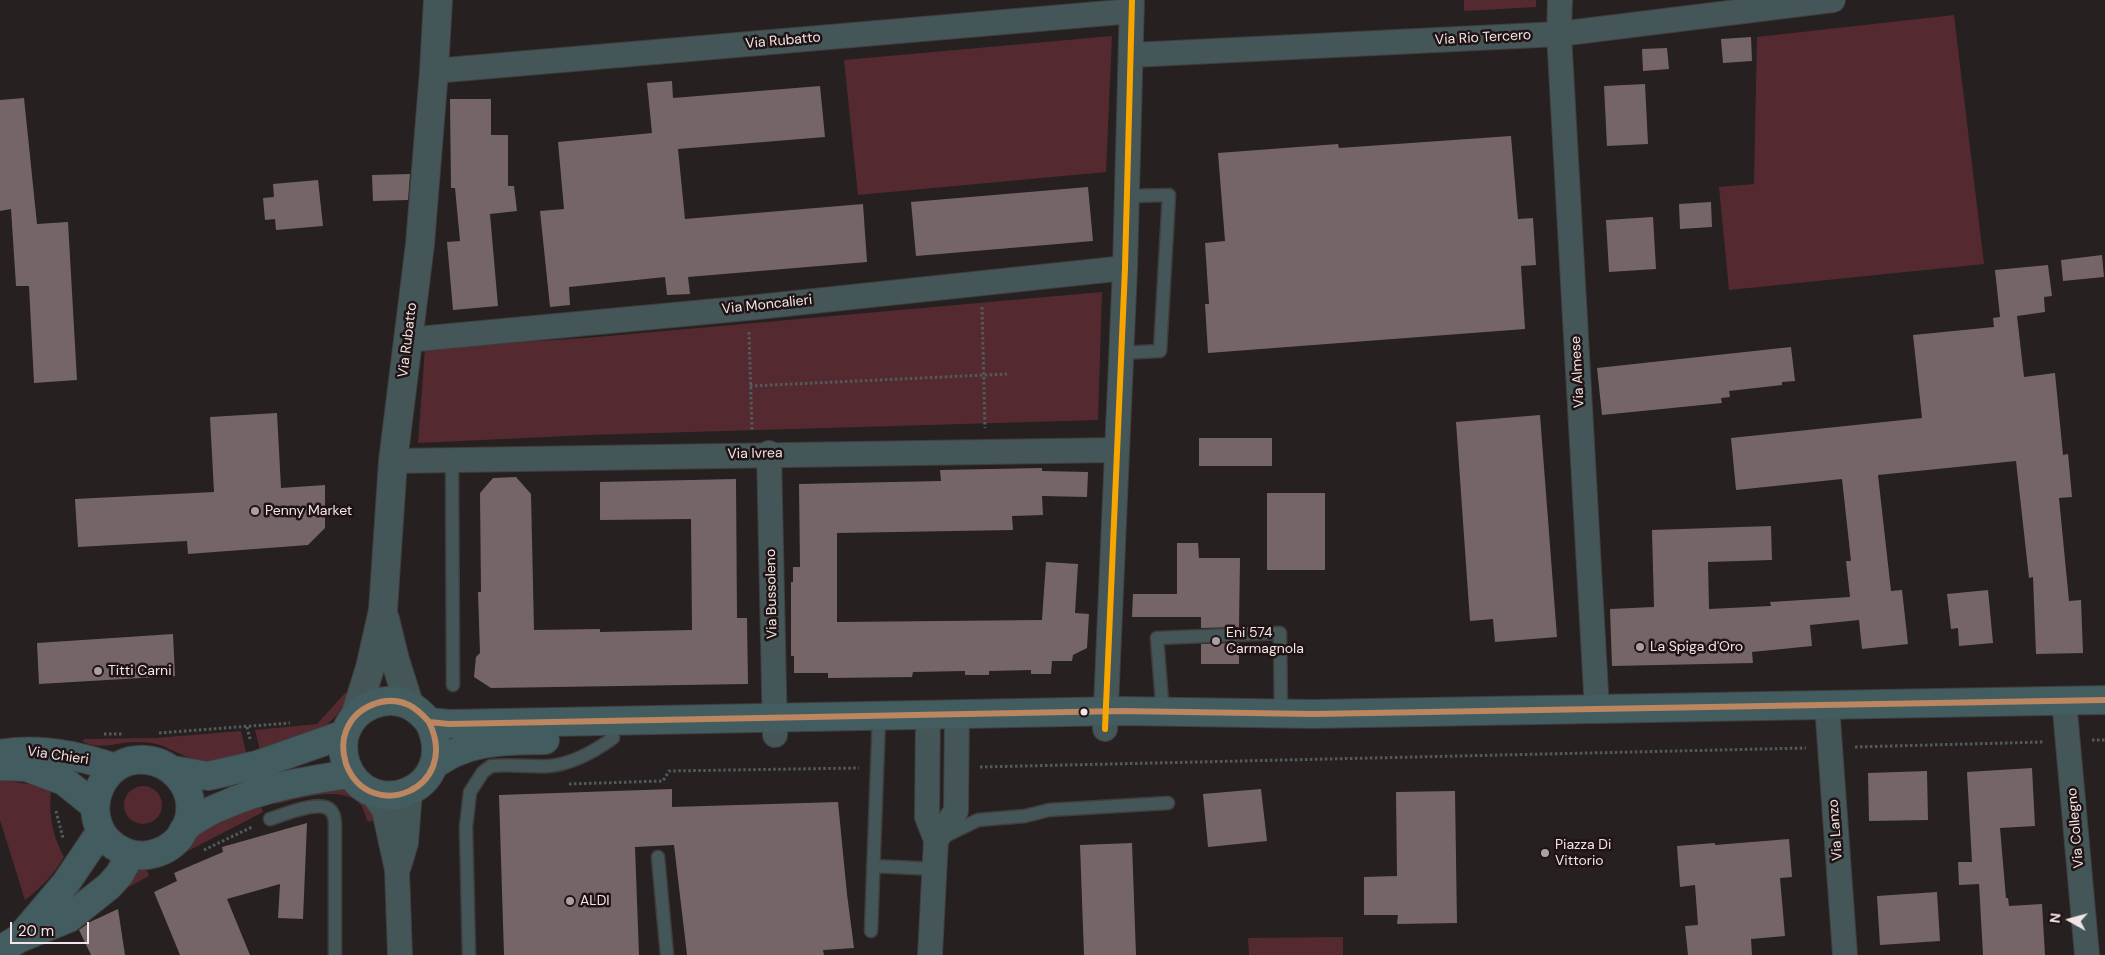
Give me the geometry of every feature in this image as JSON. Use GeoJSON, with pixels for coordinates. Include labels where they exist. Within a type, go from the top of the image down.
{"type":"FeatureCollection","features":[{"type":"Feature","properties":{"kind":"main road"},"geometry":{"type":"LineString","coordinates":[[429,722],[449,724],[774,727],[1313,714],[2105,700]]}},
{"type":"Feature","properties":{"kind":"main road"},"geometry":{"type":"LineString","coordinates":[[173,770],[183,782],[189,796],[190,812],[180,838],[170,847],[158,853],[145,856],[119,850],[109,842],[98,818],[97,791],[105,778],[115,768],[129,761],[145,759],[160,763],[173,770],[208,776],[257,765],[350,725],[366,707],[380,702],[394,701],[408,704],[420,712],[429,722],[436,735],[437,750],[435,764]]}},
{"type":"Feature","properties":{"kind":"main road"},"geometry":{"type":"LineString","coordinates":[[350,725],[343,755],[350,774],[360,785],[371,792],[384,795],[397,795],[410,791],[421,784],[435,764],[458,751],[482,744],[508,741],[614,738],[774,727]]}},
{"type":"Feature","properties":{"kind":"main road","name":"Via Chieri"},"geometry":{"type":"LineString","coordinates":[[0,754],[21,750],[83,756],[115,768]]}},
{"type":"Feature","properties":{"kind":"main road","name":"Via Chieri"},"geometry":{"type":"LineString","coordinates":[[0,766],[26,767],[64,781],[98,818]]}},
{"type":"Feature","properties":{"kind":"main road"},"geometry":{"type":"LineString","coordinates":[[186,826],[221,806],[262,792],[292,784],[350,774]]}},
{"type":"Feature","properties":{"kind":"main road"},"geometry":{"type":"LineString","coordinates":[[5,947],[66,883],[98,818]]}},
{"type":"Feature","properties":{"kind":"main road"},"geometry":{"type":"LineString","coordinates":[[5,947],[76,913],[114,881],[131,854]]}},
{"type":"Feature","properties":{"kind":"street","name":"Via Rubatto"},"geometry":{"type":"LineString","coordinates":[[383,610],[393,460],[420,244],[438,0]]}},
{"type":"Feature","properties":{"kind":"street","name":"Via Almese"},"geometry":{"type":"LineString","coordinates":[[1560,0],[1559,34],[1597,710]]}},
{"type":"Feature","properties":{"kind":"street","name":"Via Rio Tercero"},"geometry":{"type":"LineString","coordinates":[[1132,55],[1559,34],[1833,0]]}},
{"type":"Feature","properties":{"kind":"street","name":"Via Rubatto"},"geometry":{"type":"LineString","coordinates":[[434,71],[1132,5]]}},
{"type":"Feature","properties":{"kind":"street"},"geometry":{"type":"LineString","coordinates":[[1105,720],[1126,268],[1132,5]]}},
{"type":"Feature","properties":{"kind":"street","name":"Via Moncalieri"},"geometry":{"type":"LineString","coordinates":[[408,340],[748,308],[1126,268]]}},
{"type":"Feature","properties":{"kind":"street","name":"Via Ivrea"},"geometry":{"type":"LineString","coordinates":[[393,460],[1117,450]]}},
{"type":"Feature","properties":{"kind":"street","name":"Via Bussoleno"},"geometry":{"type":"LineString","coordinates":[[760,454],[774,727]]}},
{"type":"Feature","properties":{"kind":"street"},"geometry":{"type":"LineString","coordinates":[[383,610],[408,704]]}},
{"type":"Feature","properties":{"kind":"street"},"geometry":{"type":"LineString","coordinates":[[350,725],[370,668],[383,610]]}},
{"type":"Feature","properties":{"kind":"street","name":"Via Collegno"},"geometry":{"type":"LineString","coordinates":[[2064,700],[2087,955]]}},
{"type":"Feature","properties":{"kind":"street","name":"Via Lanzo"},"geometry":{"type":"LineString","coordinates":[[1827,705],[1845,955]]}},
{"type":"Feature","properties":{"kind":"street"},"geometry":{"type":"LineString","coordinates":[[936,840],[956,811],[957,723]]}},
{"type":"Feature","properties":{"kind":"street"},"geometry":{"type":"LineString","coordinates":[[928,724],[927,817],[936,840],[930,955]]}},
{"type":"Feature","properties":{"kind":"street"},"geometry":{"type":"LineString","coordinates":[[397,870],[406,843],[410,791]]}},
{"type":"Feature","properties":{"kind":"street"},"geometry":{"type":"LineString","coordinates":[[371,792],[384,810],[397,870],[400,954]]}},
{"type":"Feature","properties":{"kind":"lane"},"geometry":{"type":"LineString","coordinates":[[1121,353],[1160,351],[1169,195],[1128,196]]}},
{"type":"Feature","properties":{"kind":"lane"},"geometry":{"type":"LineString","coordinates":[[452,460],[453,686]]}},
{"type":"Feature","properties":{"kind":"lane"},"geometry":{"type":"LineString","coordinates":[[1163,718],[1157,638],[1280,633],[1281,715]]}},
{"type":"Feature","properties":{"kind":"lane"},"geometry":{"type":"LineString","coordinates":[[871,931],[879,725]]}},
{"type":"Feature","properties":{"kind":"lane"},"geometry":{"type":"LineString","coordinates":[[469,955],[466,827],[470,792],[483,772],[491,766],[550,766],[568,762],[599,748],[614,738]]}},
{"type":"Feature","properties":{"kind":"lane"},"geometry":{"type":"LineString","coordinates":[[936,840],[978,820],[1025,816],[1049,810],[1168,803]]}},
{"type":"Feature","properties":{"kind":"lane"},"geometry":{"type":"LineString","coordinates":[[270,819],[312,806],[329,809],[333,813],[335,826],[335,955]]}},
{"type":"Feature","properties":{"kind":"lane"},"geometry":{"type":"LineString","coordinates":[[658,857],[667,955]]}},
{"type":"Feature","properties":{"kind":"lane"},"geometry":{"type":"LineString","coordinates":[[873,866],[935,869]]}},
{"type":"Feature","properties":{"kind":"path"},"geometry":{"type":"LineString","coordinates":[[981,283],[986,451]]}},
{"type":"Feature","properties":{"kind":"path"},"geometry":{"type":"LineString","coordinates":[[748,308],[750,386],[760,454]]}},
{"type":"Feature","properties":{"kind":"path"},"geometry":{"type":"LineString","coordinates":[[750,386],[1007,374]]}},
{"type":"Feature","properties":{"kind":"path"},"geometry":{"type":"LineString","coordinates":[[956,767],[1830,748],[2105,740]]}},
{"type":"Feature","properties":{"kind":"path"},"geometry":{"type":"LineString","coordinates":[[566,784],[663,781],[669,771],[877,768]]}},
{"type":"Feature","properties":{"kind":"shaded area"},"geometry":{"type":"Polygon","coordinates":[[[1464,0],[1536,0],[1536,7],[1464,11],[1464,0]]]}},
{"type":"Feature","properties":{"kind":"shaded area"},"geometry":{"type":"Polygon","coordinates":[[[1954,15],[1984,264],[1729,290],[1719,187],[1754,184],[1757,37],[1954,15]]]}},
{"type":"Feature","properties":{"kind":"shaded area"},"geometry":{"type":"Polygon","coordinates":[[[1112,36],[1106,172],[858,195],[844,60],[1112,36]]]}},
{"type":"Feature","properties":{"kind":"shaded area"},"geometry":{"type":"Polygon","coordinates":[[[1102,292],[1098,420],[588,435],[418,443],[425,348],[586,338],[1102,292]]]}},
{"type":"Feature","properties":{"kind":"shaded area"},"geometry":{"type":"Polygon","coordinates":[[[345,693],[350,693],[343,707],[324,726],[301,739],[261,754],[255,730],[317,724],[345,693]]]}},
{"type":"Feature","properties":{"kind":"shaded area"},"geometry":{"type":"Polygon","coordinates":[[[241,731],[247,756],[211,761],[197,760],[152,743],[135,742],[102,746],[82,741],[85,739],[156,738],[241,731]]]}},
{"type":"Feature","properties":{"kind":"shaded area"},"geometry":{"type":"Polygon","coordinates":[[[0,780],[51,787],[50,806],[52,823],[56,839],[64,857],[47,880],[25,900],[0,820],[0,780]]]}},
{"type":"Feature","properties":{"kind":"shaded area"},"geometry":{"type":"Polygon","coordinates":[[[339,785],[366,797],[377,820],[368,822],[360,804],[352,798],[342,795],[319,795],[275,804],[271,797],[339,785]]]}},
{"type":"Feature","properties":{"kind":"shaded area"},"geometry":{"type":"Polygon","coordinates":[[[143,786],[150,787],[156,792],[161,798],[161,812],[156,818],[150,823],[143,824],[136,823],[130,818],[125,812],[124,805],[125,798],[130,792],[136,787],[143,786]]]}},
{"type":"Feature","properties":{"kind":"shaded area"},"geometry":{"type":"Polygon","coordinates":[[[259,801],[263,812],[184,853],[207,822],[259,801]]]}},
{"type":"Feature","properties":{"kind":"shaded area"},"geometry":{"type":"Polygon","coordinates":[[[146,868],[149,876],[119,892],[130,874],[146,868]]]}},
{"type":"Feature","properties":{"kind":"shaded area"},"geometry":{"type":"Polygon","coordinates":[[[1343,937],[1343,955],[1249,955],[1248,938],[1343,937]]]}},
{"type":"Feature","properties":{"kind":"building"},"geometry":{"type":"Polygon","coordinates":[[[1751,37],[1752,61],[1723,63],[1721,39],[1751,37]]]}},
{"type":"Feature","properties":{"kind":"building"},"geometry":{"type":"Polygon","coordinates":[[[1667,48],[1669,69],[1643,71],[1642,49],[1667,48]]]}},
{"type":"Feature","properties":{"kind":"building"},"geometry":{"type":"Polygon","coordinates":[[[672,81],[673,98],[820,86],[825,137],[678,149],[685,219],[863,204],[867,262],[688,277],[690,294],[667,295],[665,277],[569,287],[570,305],[550,307],[540,211],[564,209],[558,142],[652,133],[647,83],[672,81]]]}},
{"type":"Feature","properties":{"kind":"building"},"geometry":{"type":"Polygon","coordinates":[[[1645,84],[1648,144],[1607,146],[1604,86],[1645,84]]]}},
{"type":"Feature","properties":{"kind":"building"},"geometry":{"type":"Polygon","coordinates":[[[24,98],[37,224],[68,222],[77,380],[34,383],[29,286],[16,286],[11,209],[0,211],[0,100],[24,98]]]}},
{"type":"Feature","properties":{"kind":"building"},"geometry":{"type":"Polygon","coordinates":[[[450,99],[491,99],[491,135],[508,135],[508,186],[514,186],[517,211],[490,214],[498,306],[453,310],[447,242],[460,241],[455,188],[451,188],[450,99]]]}},
{"type":"Feature","properties":{"kind":"building"},"geometry":{"type":"Polygon","coordinates":[[[1511,136],[1518,219],[1533,218],[1536,265],[1521,266],[1525,329],[1208,353],[1205,304],[1209,304],[1205,243],[1225,241],[1218,153],[1338,144],[1339,148],[1511,136]]]}},
{"type":"Feature","properties":{"kind":"building"},"geometry":{"type":"Polygon","coordinates":[[[410,174],[408,200],[373,201],[372,175],[410,174]]]}},
{"type":"Feature","properties":{"kind":"building"},"geometry":{"type":"Polygon","coordinates":[[[318,180],[323,226],[276,230],[275,219],[265,220],[263,198],[274,197],[273,184],[318,180]]]}},
{"type":"Feature","properties":{"kind":"building"},"geometry":{"type":"Polygon","coordinates":[[[1088,187],[1093,241],[916,256],[911,202],[1088,187]]]}},
{"type":"Feature","properties":{"kind":"building"},"geometry":{"type":"Polygon","coordinates":[[[1711,202],[1712,227],[1680,229],[1679,204],[1711,202]]]}},
{"type":"Feature","properties":{"kind":"building"},"geometry":{"type":"Polygon","coordinates":[[[1653,217],[1656,269],[1609,272],[1606,220],[1653,217]]]}},
{"type":"Feature","properties":{"kind":"building"},"geometry":{"type":"Polygon","coordinates":[[[2102,255],[2104,277],[2063,281],[2061,260],[2102,255]]]}},
{"type":"Feature","properties":{"kind":"building"},"geometry":{"type":"Polygon","coordinates":[[[2048,265],[2052,296],[2044,297],[2045,312],[2017,316],[2024,377],[2055,373],[2063,455],[2068,454],[2072,497],[2059,498],[2069,601],[2081,600],[2083,653],[2036,654],[2033,577],[2029,578],[2016,461],[1878,475],[1891,591],[1902,590],[1908,644],[1862,649],[1859,620],[1810,625],[1812,646],[1752,652],[1753,663],[1612,666],[1610,609],[1654,607],[1652,530],[1771,526],[1772,560],[1708,562],[1709,609],[1771,606],[1770,602],[1850,597],[1846,561],[1851,561],[1842,479],[1736,490],[1731,438],[1922,418],[1913,335],[1994,327],[1993,318],[2000,317],[1995,270],[2048,265]]]}},
{"type":"Feature","properties":{"kind":"building"},"geometry":{"type":"Polygon","coordinates":[[[1791,347],[1795,381],[1782,382],[1782,385],[1729,391],[1730,397],[1721,398],[1722,403],[1602,415],[1597,368],[1791,347]]]}},
{"type":"Feature","properties":{"kind":"building"},"geometry":{"type":"Polygon","coordinates":[[[277,413],[281,488],[325,485],[325,528],[308,545],[188,554],[187,541],[78,547],[75,499],[214,492],[210,417],[277,413]]]}},
{"type":"Feature","properties":{"kind":"building"},"geometry":{"type":"Polygon","coordinates":[[[1540,415],[1557,637],[1495,642],[1493,619],[1470,621],[1456,422],[1540,415]]]}},
{"type":"Feature","properties":{"kind":"building"},"geometry":{"type":"Polygon","coordinates":[[[1199,438],[1272,438],[1272,466],[1199,466],[1199,438]]]}},
{"type":"Feature","properties":{"kind":"building"},"geometry":{"type":"Polygon","coordinates":[[[1042,468],[1042,471],[1088,472],[1087,497],[1042,496],[1043,515],[1012,516],[1013,530],[837,533],[837,622],[1042,620],[1046,562],[1078,564],[1075,613],[1089,614],[1087,648],[1073,655],[1072,661],[1052,661],[1051,674],[1031,674],[1031,670],[989,671],[989,675],[965,675],[965,671],[913,672],[912,677],[828,678],[828,673],[794,673],[794,656],[791,656],[791,582],[793,582],[793,567],[800,567],[799,484],[941,481],[940,470],[1042,468]]]}},
{"type":"Feature","properties":{"kind":"building"},"geometry":{"type":"Polygon","coordinates":[[[516,477],[531,494],[534,630],[600,629],[600,632],[692,630],[691,519],[600,520],[600,482],[736,479],[737,618],[747,618],[748,684],[491,688],[474,677],[476,657],[480,653],[478,592],[481,592],[480,493],[493,478],[516,477]]]}},
{"type":"Feature","properties":{"kind":"building"},"geometry":{"type":"Polygon","coordinates":[[[1267,493],[1325,493],[1325,570],[1267,570],[1267,493]]]}},
{"type":"Feature","properties":{"kind":"building"},"geometry":{"type":"Polygon","coordinates":[[[1177,543],[1198,543],[1199,558],[1240,558],[1239,627],[1201,628],[1201,617],[1132,617],[1133,594],[1177,594],[1177,543]]]}},
{"type":"Feature","properties":{"kind":"building"},"geometry":{"type":"Polygon","coordinates":[[[1988,590],[1993,643],[1959,646],[1958,628],[1951,629],[1947,594],[1988,590]]]}},
{"type":"Feature","properties":{"kind":"building"},"geometry":{"type":"Polygon","coordinates":[[[173,634],[175,676],[39,684],[37,643],[173,634]]]}},
{"type":"Feature","properties":{"kind":"building"},"geometry":{"type":"Polygon","coordinates":[[[1239,643],[1239,664],[1201,664],[1201,644],[1239,643]]]}},
{"type":"Feature","properties":{"kind":"building"},"geometry":{"type":"Polygon","coordinates":[[[2032,768],[2035,826],[2000,828],[2006,898],[2008,898],[2009,906],[2042,904],[2045,955],[1983,955],[1979,884],[1959,885],[1958,862],[1972,862],[1967,772],[2032,768]]]}},
{"type":"Feature","properties":{"kind":"building"},"geometry":{"type":"Polygon","coordinates":[[[1927,771],[1928,820],[1869,821],[1868,773],[1927,771]]]}},
{"type":"Feature","properties":{"kind":"building"},"geometry":{"type":"Polygon","coordinates":[[[672,789],[672,807],[838,802],[854,948],[823,950],[824,955],[687,955],[674,845],[635,847],[639,955],[504,955],[499,795],[672,789]]]}},
{"type":"Feature","properties":{"kind":"building"},"geometry":{"type":"Polygon","coordinates":[[[1261,789],[1267,841],[1208,847],[1203,794],[1261,789]]]}},
{"type":"Feature","properties":{"kind":"building"},"geometry":{"type":"Polygon","coordinates":[[[1455,791],[1457,923],[1397,924],[1398,915],[1364,915],[1364,877],[1397,876],[1396,792],[1455,791]]]}},
{"type":"Feature","properties":{"kind":"building"},"geometry":{"type":"Polygon","coordinates":[[[307,823],[303,919],[278,918],[280,884],[227,899],[250,955],[180,955],[154,892],[177,881],[174,873],[223,852],[222,847],[307,823]]]}},
{"type":"Feature","properties":{"kind":"building"},"geometry":{"type":"Polygon","coordinates":[[[1789,839],[1792,877],[1780,878],[1785,936],[1751,939],[1752,955],[1688,955],[1685,926],[1698,925],[1695,885],[1680,887],[1677,846],[1789,839]]]}},
{"type":"Feature","properties":{"kind":"building"},"geometry":{"type":"Polygon","coordinates":[[[1132,843],[1136,955],[1084,955],[1080,845],[1132,843]]]}},
{"type":"Feature","properties":{"kind":"building"},"geometry":{"type":"Polygon","coordinates":[[[1937,892],[1940,941],[1880,945],[1877,896],[1937,892]]]}},
{"type":"Feature","properties":{"kind":"building"},"geometry":{"type":"Polygon","coordinates":[[[118,909],[125,955],[91,955],[79,930],[90,922],[118,909]]]}},
{"type":"Feature","properties":{"kind":"transit line"},"geometry":{"type":"LineString","coordinates":[[1105,729],[1125,268],[1132,0]]}},
{"type":"Feature","properties":{"kind":"transit line"},"geometry":{"type":"LineString","coordinates":[[429,722],[436,746],[433,766],[423,781],[409,791],[391,795],[373,793],[358,782],[346,764],[343,743],[350,723],[364,709],[381,702],[390,701],[400,702],[415,708],[429,722],[449,724],[1121,711],[1313,714],[2105,700]]}},
{"type":"Feature","properties":{"kind":"place","name":"Penny Market"},"geometry":{"type":"Point","coordinates":[255,511]}},
{"type":"Feature","properties":{"kind":"place","name":"Eni 574 Carmagnola"},"geometry":{"type":"Point","coordinates":[1216,641]}},
{"type":"Feature","properties":{"kind":"place","name":"La Spiga d'Oro"},"geometry":{"type":"Point","coordinates":[1640,647]}},
{"type":"Feature","properties":{"kind":"place","name":"Titti Carni"},"geometry":{"type":"Point","coordinates":[98,671]}},
{"type":"Feature","properties":{"kind":"place","name":"Piazza Di Vittorio"},"geometry":{"type":"Point","coordinates":[1545,853]}},
{"type":"Feature","properties":{"kind":"place","name":"ALDI"},"geometry":{"type":"Point","coordinates":[570,901]}}]}
